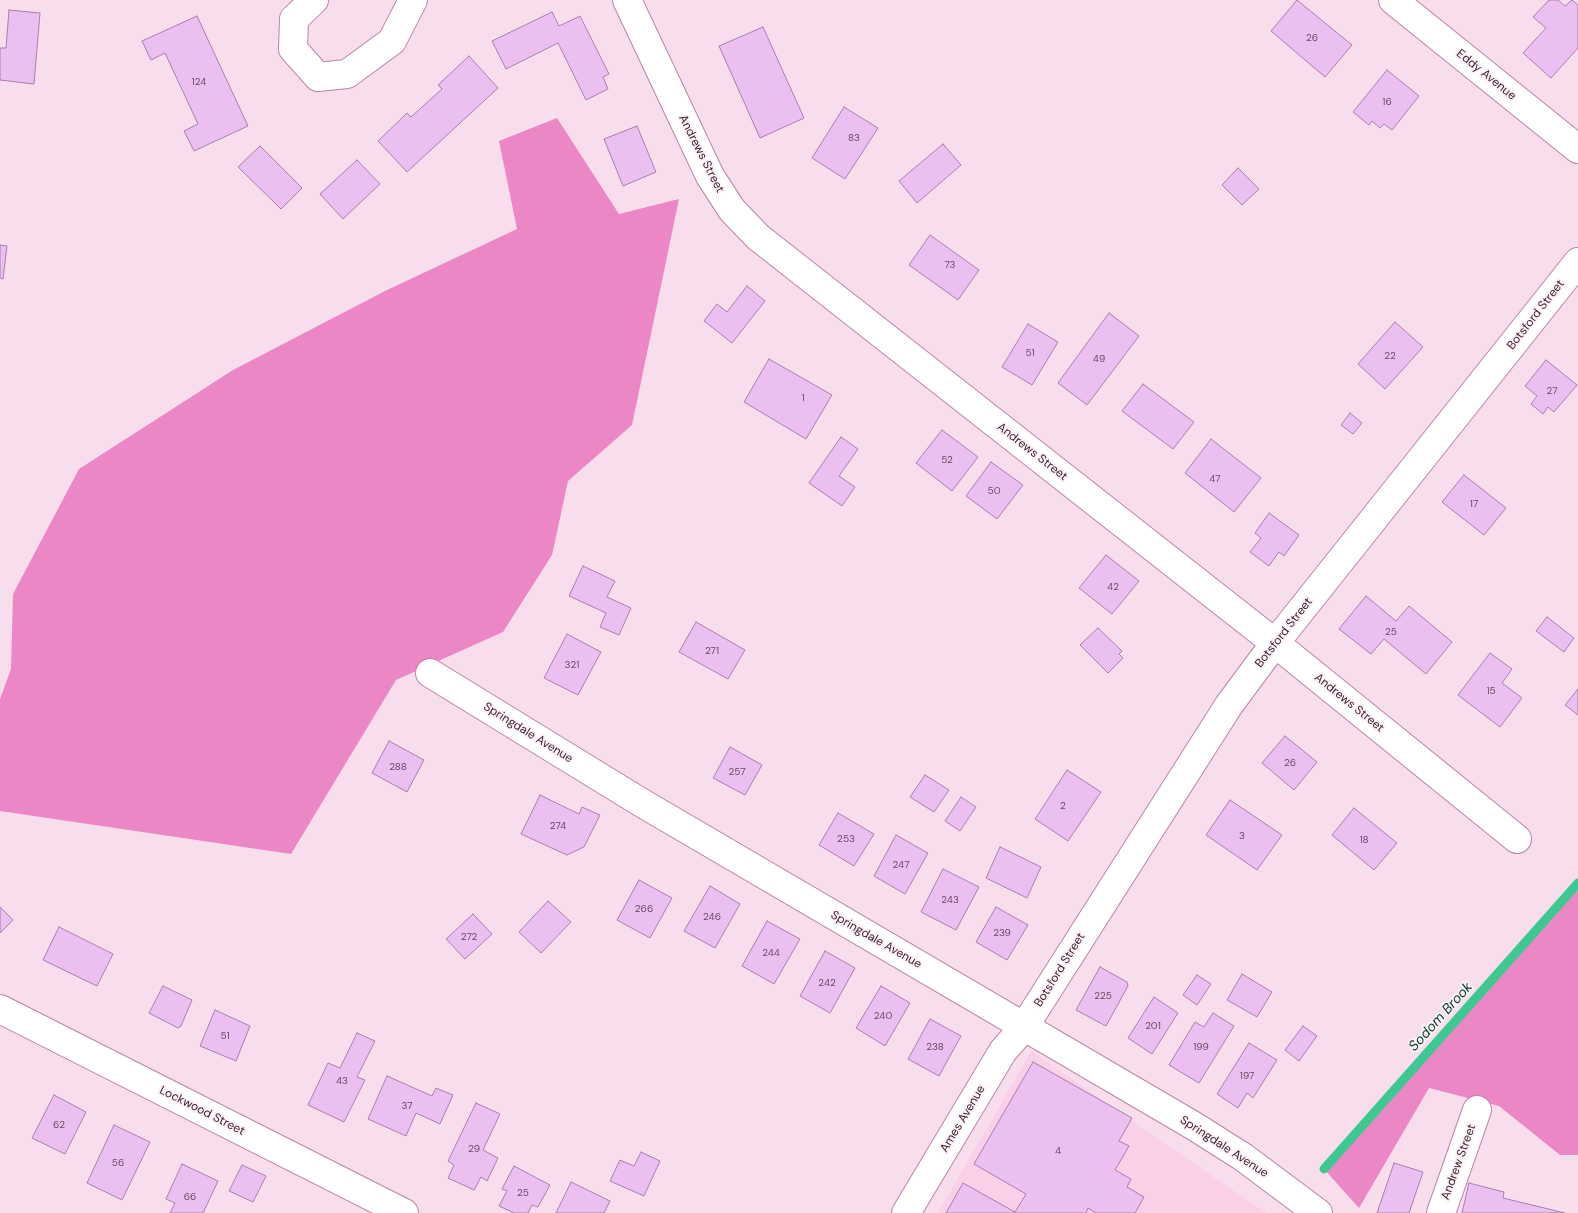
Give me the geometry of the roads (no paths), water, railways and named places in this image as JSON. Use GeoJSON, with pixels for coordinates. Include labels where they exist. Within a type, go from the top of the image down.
{"type":"FeatureCollection","features":[{"type":"Feature","properties":{"kind":"street"},"geometry":{"type":"LineString","coordinates":[[314,0],[294,19],[293,49],[318,77],[347,74],[392,41],[413,0]]}},
{"type":"Feature","properties":{"kind":"street","name":"Andrews Street"},"geometry":{"type":"LineString","coordinates":[[626,0],[710,176],[732,210],[758,237],[1275,643],[1517,839]]}},
{"type":"Feature","properties":{"kind":"street","name":"Eddy Avenue"},"geometry":{"type":"LineString","coordinates":[[1393,0],[1578,149]]}},
{"type":"Feature","properties":{"kind":"street","name":"Botsford Street"},"geometry":{"type":"LineString","coordinates":[[1024,1027],[1229,704],[1275,643],[1578,262]]}},
{"type":"Feature","properties":{"kind":"street","name":"Springdale Avenue"},"geometry":{"type":"LineString","coordinates":[[430,673],[642,803],[1211,1136],[1244,1157],[1318,1213]]}},
{"type":"Feature","properties":{"kind":"street","name":"Lockwood Street"},"geometry":{"type":"LineString","coordinates":[[0,1009],[404,1213]]}},
{"type":"Feature","properties":{"kind":"street","name":"Ames Avenue"},"geometry":{"type":"LineString","coordinates":[[906,1213],[1003,1052],[1024,1027]]}},
{"type":"Feature","properties":{"kind":"street","name":"Andrew Street"},"geometry":{"type":"LineString","coordinates":[[1441,1213],[1477,1110]]}},
{"type":"Feature","properties":{"kind":"waterway","name":"Sodom Brook"},"geometry":{"type":"LineString","coordinates":[[1324,1169],[1578,883]]}}]}
